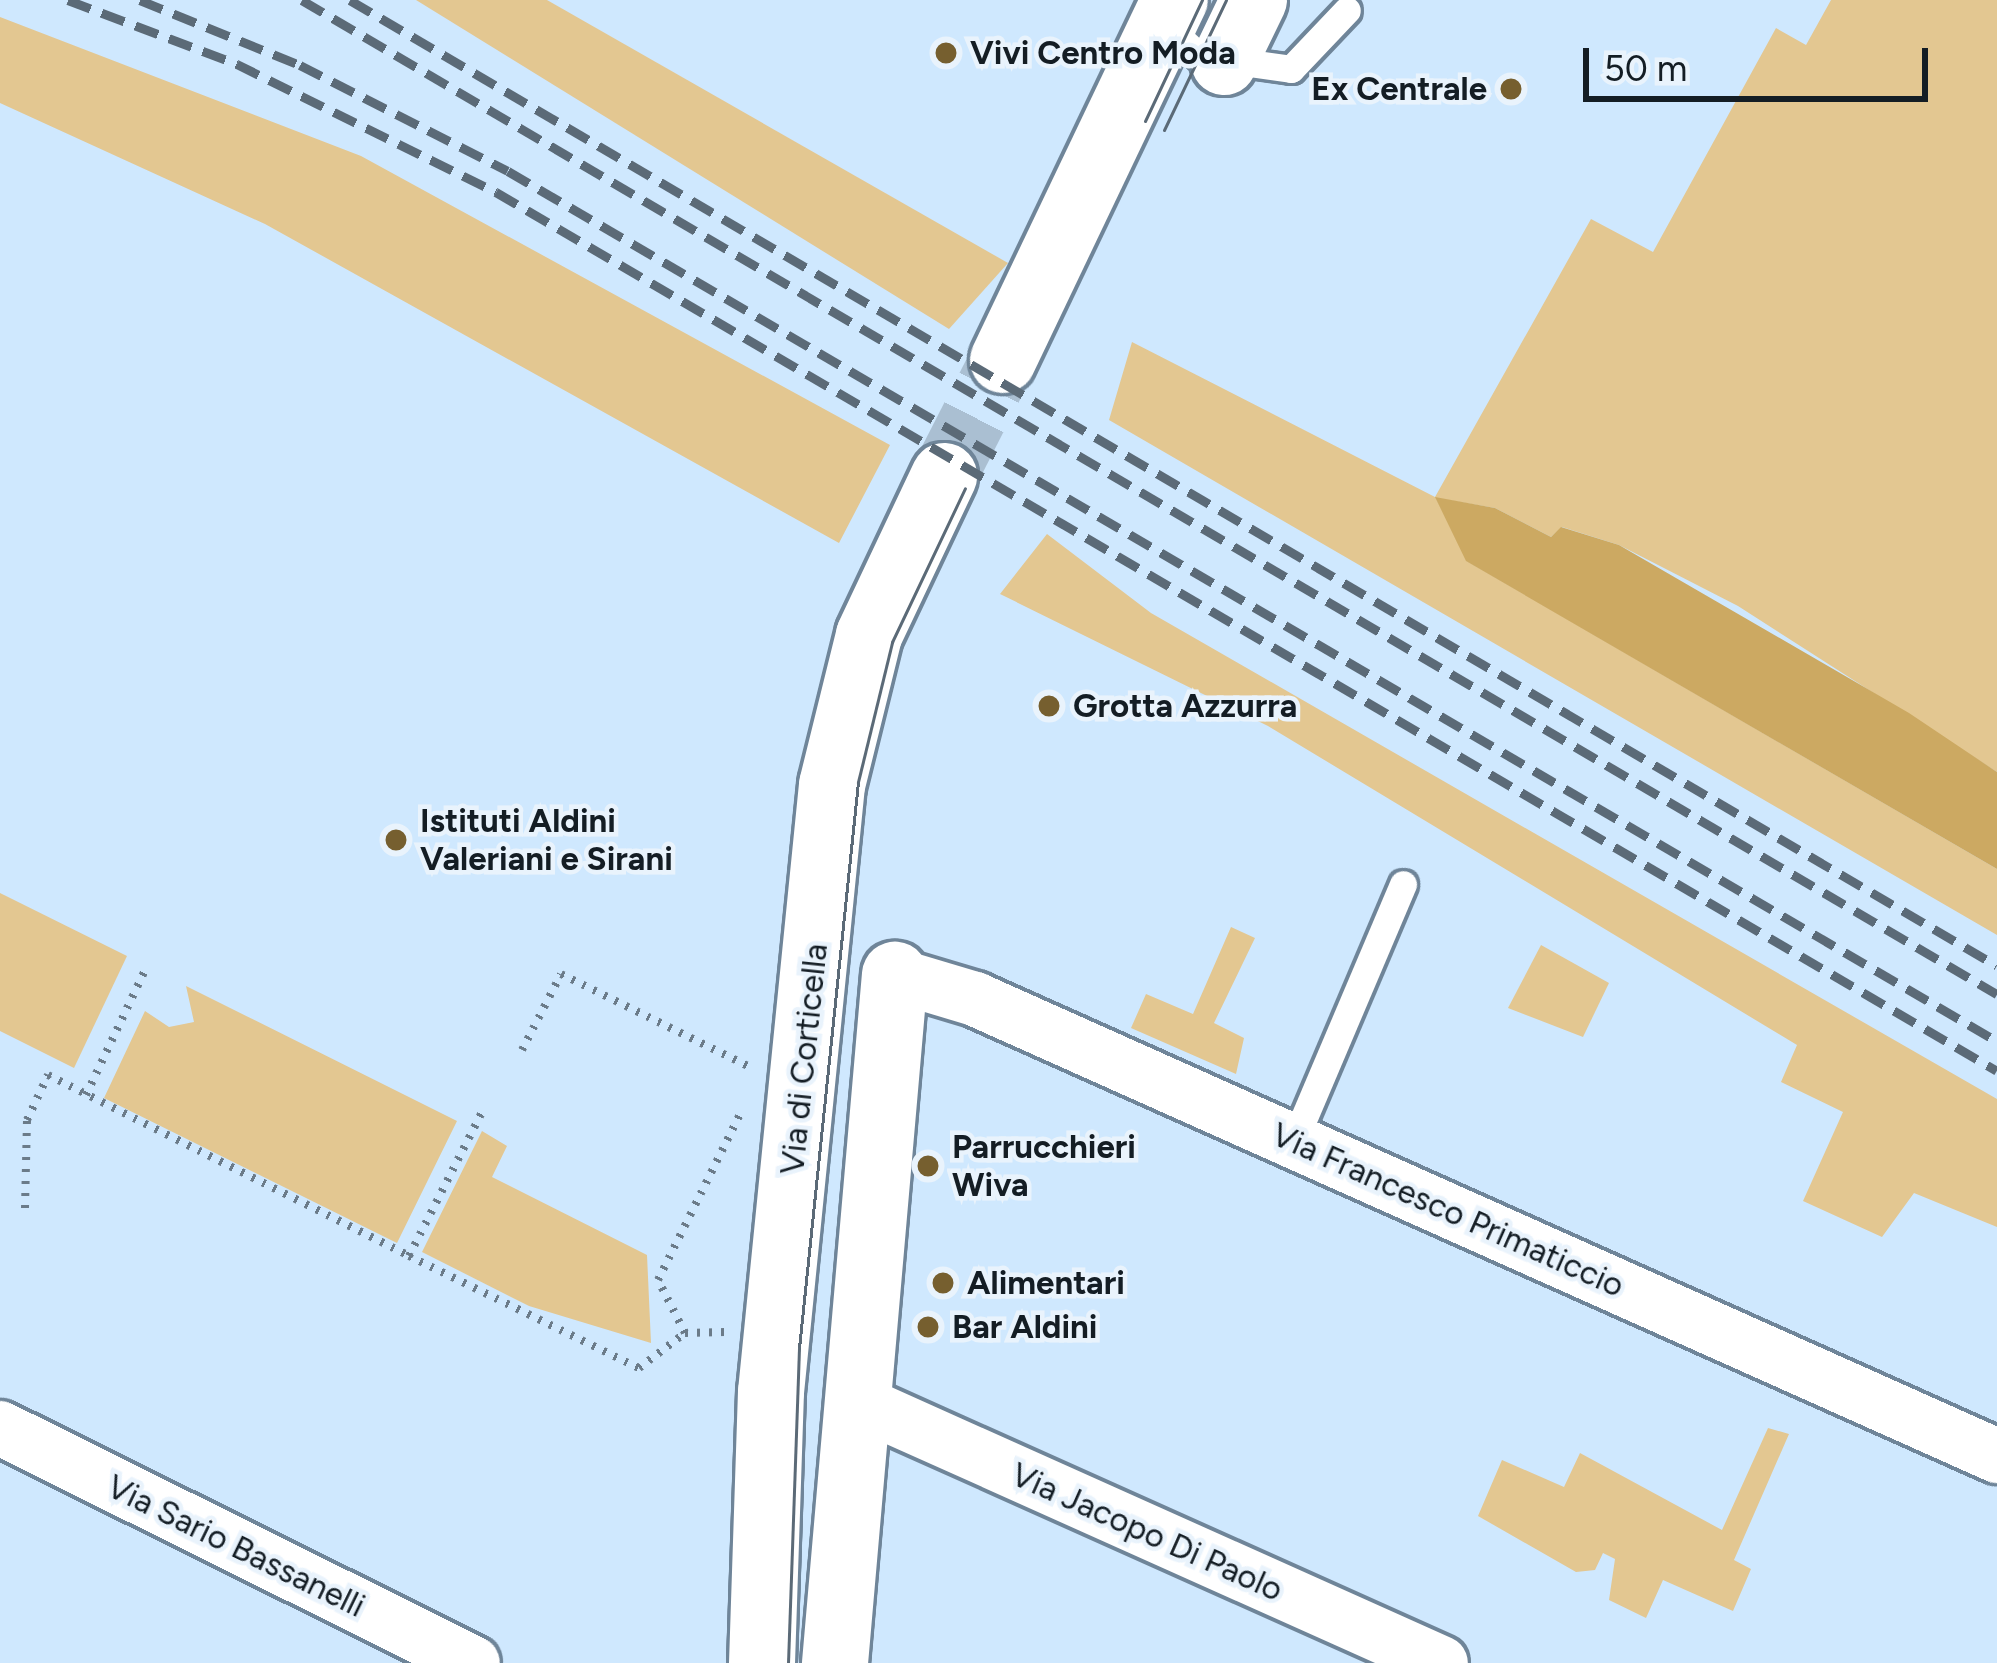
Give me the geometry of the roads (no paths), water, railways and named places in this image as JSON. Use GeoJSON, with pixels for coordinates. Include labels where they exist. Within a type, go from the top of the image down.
{"type":"FeatureCollection","features":[{"type":"Feature","properties":{"kind":"main road"},"geometry":{"type":"LineString","coordinates":[[1224,62],[1254,0]]}},
{"type":"Feature","properties":{"kind":"main road"},"geometry":{"type":"LineString","coordinates":[[1003,360],[1169,11]]}},
{"type":"Feature","properties":{"kind":"main road","name":"Via di Corticella"},"geometry":{"type":"LineString","coordinates":[[762,1663],[771,1392],[832,785],[869,635],[944,476]]}},
{"type":"Feature","properties":{"kind":"main road"},"geometry":{"type":"LineString","coordinates":[[835,1663],[854,1400],[896,975]]}},
{"type":"Feature","properties":{"kind":"street","name":"Via Francesco Primaticcio"},"geometry":{"type":"LineString","coordinates":[[896,975],[975,999],[1997,1456]]}},
{"type":"Feature","properties":{"kind":"street","name":"Via Jacopo Di Paolo"},"geometry":{"type":"LineString","coordinates":[[854,1400],[1441,1663]]}},
{"type":"Feature","properties":{"kind":"street","name":"Via Sario Bassanelli"},"geometry":{"type":"LineString","coordinates":[[0,1428],[473,1663]]}},
{"type":"Feature","properties":{"kind":"lane"},"geometry":{"type":"LineString","coordinates":[[1169,11],[1184,49],[1224,62],[1291,69],[1347,10]]}},
{"type":"Feature","properties":{"kind":"lane"},"geometry":{"type":"LineString","coordinates":[[1294,1141],[1403,884]]}},
{"type":"Feature","properties":{"kind":"tunnel"},"geometry":{"type":"LineString","coordinates":[[944,476],[1003,360]]}},
{"type":"Feature","properties":{"kind":"tram line"},"geometry":{"type":"LineString","coordinates":[[1145,121],[1202,0]]}},
{"type":"Feature","properties":{"kind":"tram line"},"geometry":{"type":"LineString","coordinates":[[1164,130],[1226,0]]}},
{"type":"Feature","properties":{"kind":"tram line"},"geometry":{"type":"LineString","coordinates":[[788,1663],[799,1348],[858,782],[892,642],[965,488]]}},
{"type":"Feature","properties":{"kind":"railway"},"geometry":{"type":"LineString","coordinates":[[68,0],[237,64],[496,192],[1997,1071]]}},
{"type":"Feature","properties":{"kind":"railway"},"geometry":{"type":"LineString","coordinates":[[140,0],[300,65],[508,171],[1997,1041]]}},
{"type":"Feature","properties":{"kind":"railway"},"geometry":{"type":"LineString","coordinates":[[302,0],[1997,994]]}},
{"type":"Feature","properties":{"kind":"railway"},"geometry":{"type":"LineString","coordinates":[[350,0],[1997,966]]}},
{"type":"Feature","properties":{"kind":"place","name":"Vivi Centro Moda"},"geometry":{"type":"Point","coordinates":[946,53]}},
{"type":"Feature","properties":{"kind":"place","name":"Ex Centrale"},"geometry":{"type":"Point","coordinates":[1511,89]}},
{"type":"Feature","properties":{"kind":"place","name":"Grotta Azzurra"},"geometry":{"type":"Point","coordinates":[1049,706]}},
{"type":"Feature","properties":{"kind":"place","name":"Istituti Aldini Valeriani e Sirani"},"geometry":{"type":"Point","coordinates":[396,840]}},
{"type":"Feature","properties":{"kind":"place","name":"Parrucchieri Wiva"},"geometry":{"type":"Point","coordinates":[928,1166]}},
{"type":"Feature","properties":{"kind":"place","name":"Alimentari"},"geometry":{"type":"Point","coordinates":[943,1283]}},
{"type":"Feature","properties":{"kind":"place","name":"Bar Aldini"},"geometry":{"type":"Point","coordinates":[928,1327]}}]}
